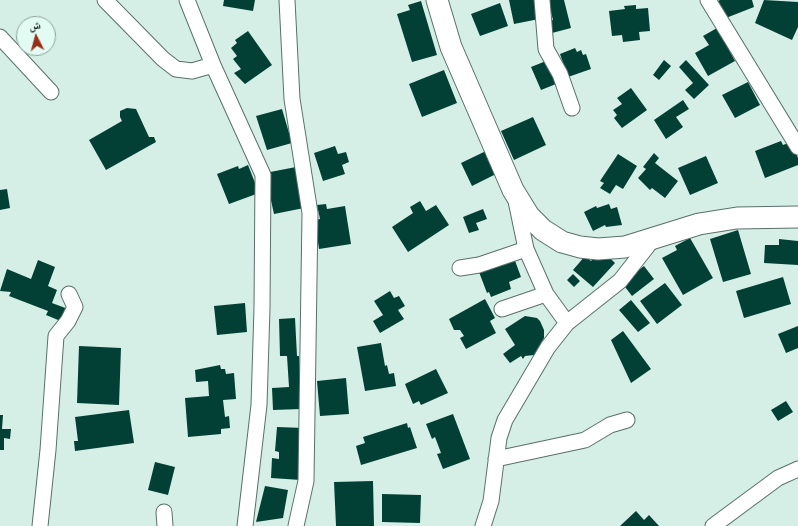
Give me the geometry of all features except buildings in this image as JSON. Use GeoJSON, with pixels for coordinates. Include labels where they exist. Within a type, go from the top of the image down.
{"type":"FeatureCollection","features":[{"type":"Feature","properties":{"kind":"street"},"geometry":{"type":"LineString","coordinates":[[105,0],[163,59],[176,69],[192,71],[213,65]]}},
{"type":"Feature","properties":{"kind":"street"},"geometry":{"type":"LineString","coordinates":[[187,0],[213,65],[262,175],[262,308],[259,405],[245,526]]}},
{"type":"Feature","properties":{"kind":"street"},"geometry":{"type":"LineString","coordinates":[[287,0],[292,99],[310,213],[306,481],[296,526]]}},
{"type":"Feature","properties":{"kind":"street"},"geometry":{"type":"LineString","coordinates":[[437,0],[451,47],[513,190],[529,216],[543,230],[562,242],[580,247],[598,249],[625,247],[699,224],[737,218],[798,218]]}},
{"type":"Feature","properties":{"kind":"street"},"geometry":{"type":"LineString","coordinates":[[542,0],[546,49],[560,74],[572,108]]}},
{"type":"Feature","properties":{"kind":"street"},"geometry":{"type":"LineString","coordinates":[[708,0],[798,147]]}},
{"type":"Feature","properties":{"kind":"street"},"geometry":{"type":"LineString","coordinates":[[0,37],[52,92]]}},
{"type":"Feature","properties":{"kind":"street"},"geometry":{"type":"LineString","coordinates":[[513,190],[526,249],[546,294],[567,323]]}},
{"type":"Feature","properties":{"kind":"street"},"geometry":{"type":"LineString","coordinates":[[483,526],[491,501],[499,438],[505,420],[548,347],[567,323],[620,281],[653,239]]}},
{"type":"Feature","properties":{"kind":"street"},"geometry":{"type":"LineString","coordinates":[[460,268],[479,264],[526,249]]}},
{"type":"Feature","properties":{"kind":"street"},"geometry":{"type":"LineString","coordinates":[[40,526],[48,450],[56,336],[68,321],[75,307],[69,294]]}},
{"type":"Feature","properties":{"kind":"street"},"geometry":{"type":"LineString","coordinates":[[502,309],[546,294]]}},
{"type":"Feature","properties":{"kind":"street"},"geometry":{"type":"LineString","coordinates":[[496,459],[585,440],[610,425],[627,420]]}},
{"type":"Feature","properties":{"kind":"street"},"geometry":{"type":"LineString","coordinates":[[713,526],[778,478],[798,468]]}}]}
